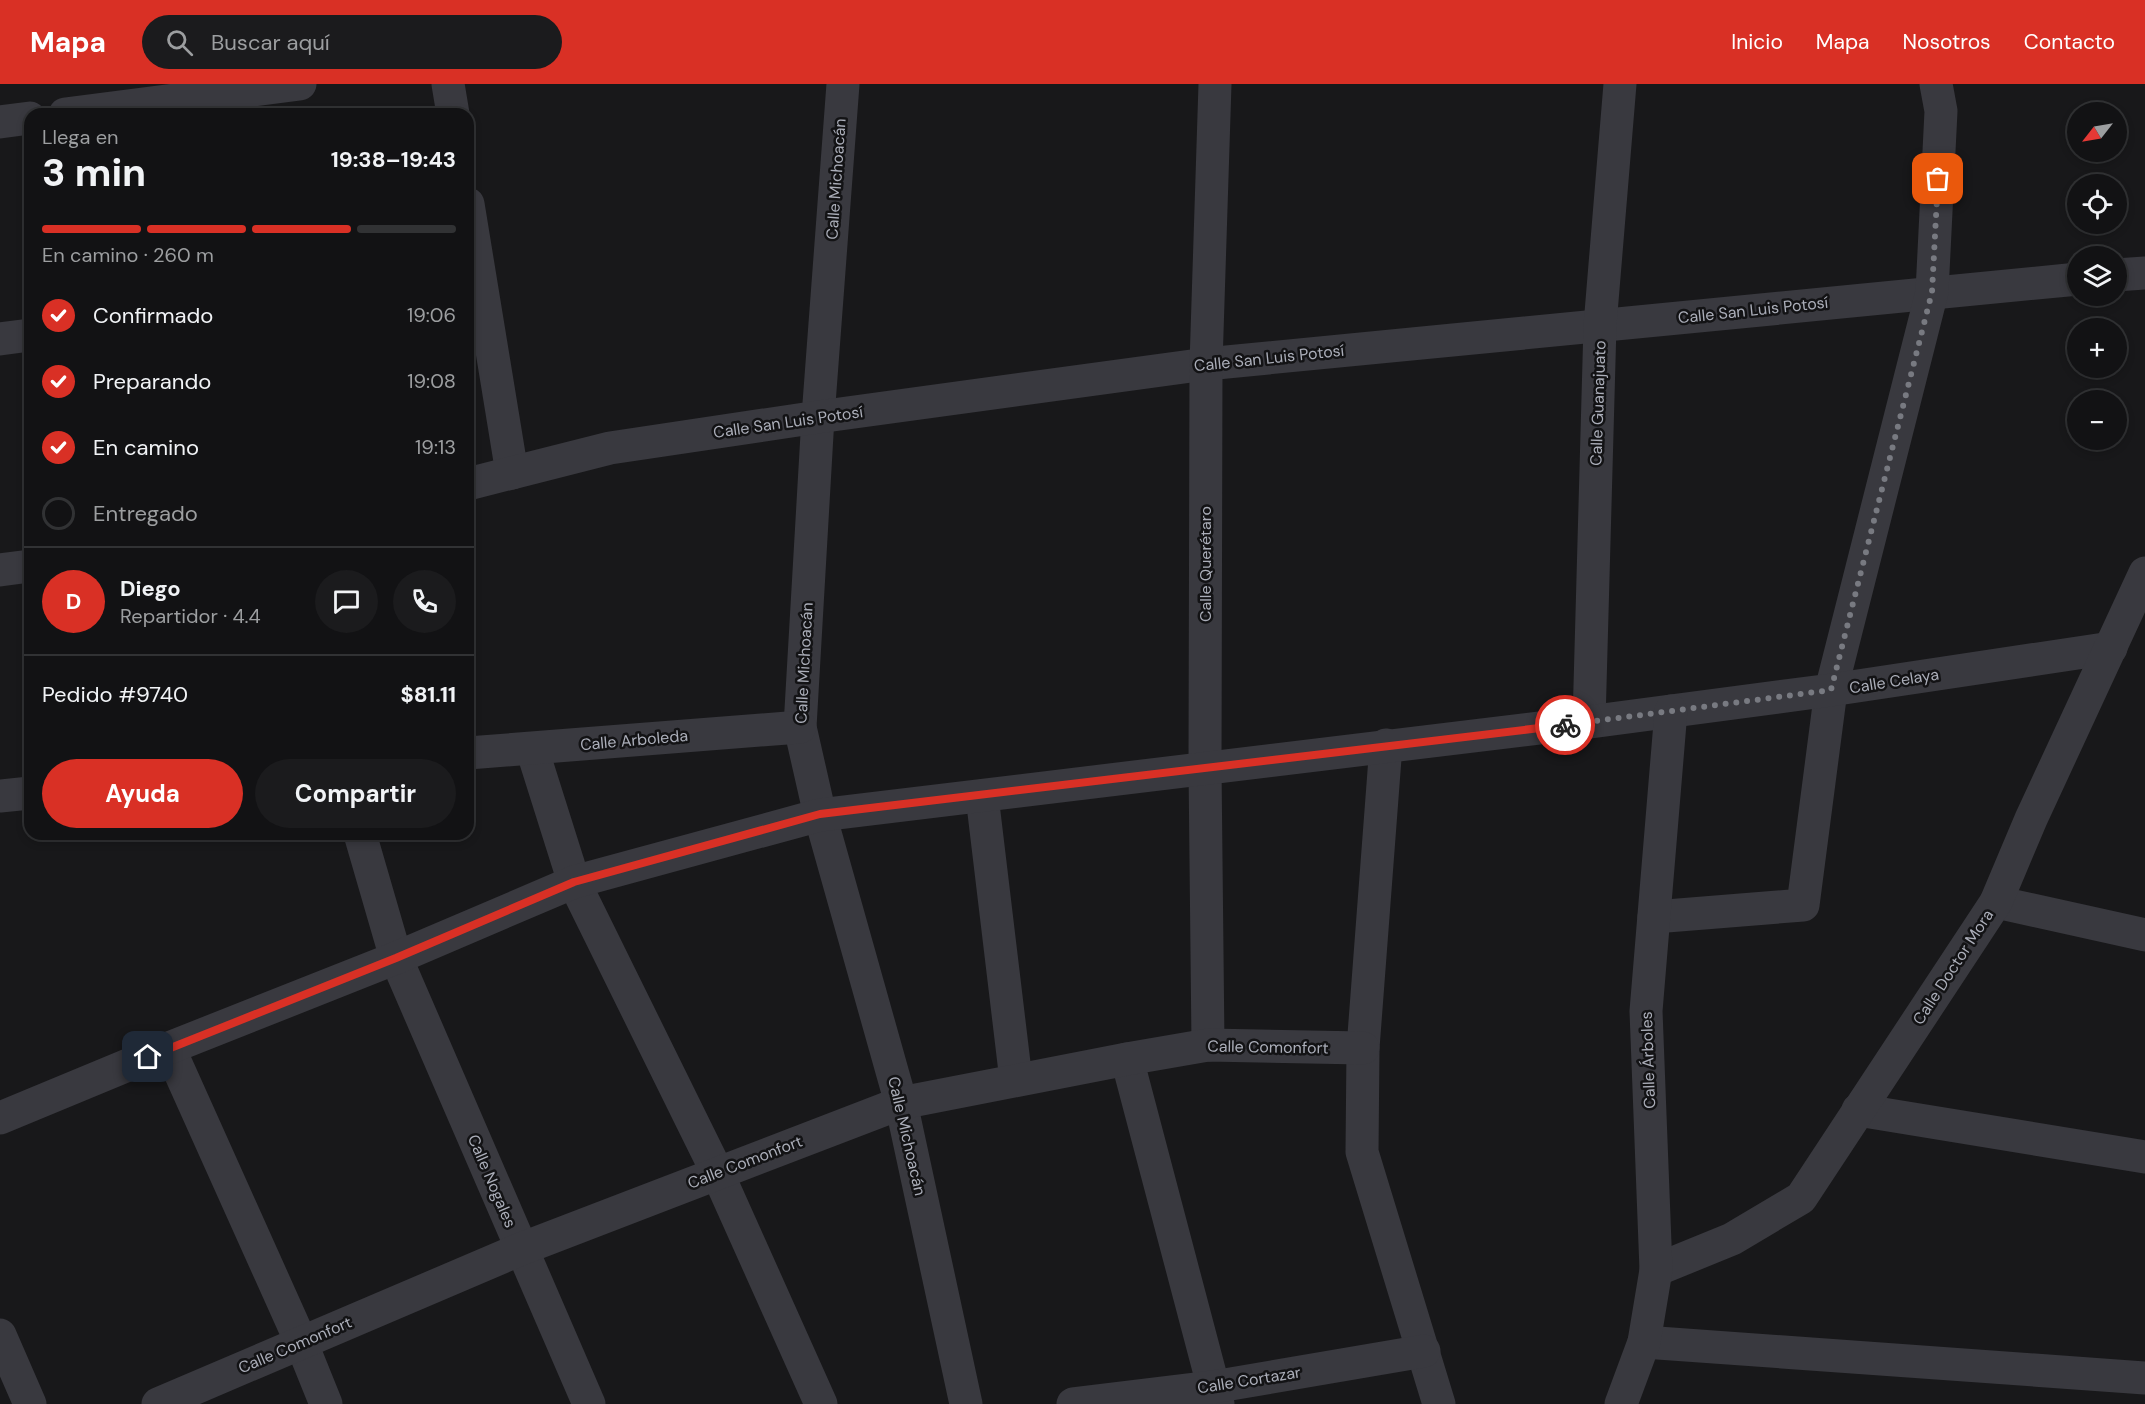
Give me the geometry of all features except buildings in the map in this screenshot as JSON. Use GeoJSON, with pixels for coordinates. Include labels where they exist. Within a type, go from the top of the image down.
{"type":"FeatureCollection","features":[{"type":"Feature","properties":{"kind":"street"},"geometry":{"type":"LineString","coordinates":[[124,108],[243,96],[300,84]]}},
{"type":"Feature","properties":{"kind":"street"},"geometry":{"type":"LineString","coordinates":[[448,84],[452,108]]}},
{"type":"Feature","properties":{"kind":"street","name":"Calle Michoacán"},"geometry":{"type":"LineString","coordinates":[[843,84],[818,417],[800,727],[820,814],[901,1103],[966,1404]]}},
{"type":"Feature","properties":{"kind":"street","name":"Calle Querétaro"},"geometry":{"type":"LineString","coordinates":[[1208,1045],[1205,767],[1206,364],[1215,84]]}},
{"type":"Feature","properties":{"kind":"street","name":"Calle Guanajuato"},"geometry":{"type":"LineString","coordinates":[[1589,722],[1600,325],[1620,84]]}},
{"type":"Feature","properties":{"kind":"street"},"geometry":{"type":"LineString","coordinates":[[1654,917],[1803,905],[1831,690],[1932,292],[1941,111],[1936,84]]}},
{"type":"Feature","properties":{"kind":"street"},"geometry":{"type":"LineString","coordinates":[[0,122],[24,119]]}},
{"type":"Feature","properties":{"kind":"street"},"geometry":{"type":"LineString","coordinates":[[474,241],[512,473]]}},
{"type":"Feature","properties":{"kind":"street"},"geometry":{"type":"LineString","coordinates":[[2127,274],[2145,273]]}},
{"type":"Feature","properties":{"kind":"street","name":"Calle San Luis Potosí"},"geometry":{"type":"LineString","coordinates":[[474,482],[610,448],[1206,364],[2067,280]]}},
{"type":"Feature","properties":{"kind":"street"},"geometry":{"type":"LineString","coordinates":[[0,339],[24,337]]}},
{"type":"Feature","properties":{"kind":"street"},"geometry":{"type":"LineString","coordinates":[[0,570],[24,567]]}},
{"type":"Feature","properties":{"kind":"street","name":"Calle Doctor Mora"},"geometry":{"type":"LineString","coordinates":[[1656,1270],[1732,1239],[1801,1198],[1996,902],[2031,819],[2145,574]]}},
{"type":"Feature","properties":{"kind":"street","name":"Calle Celaya"},"geometry":{"type":"LineString","coordinates":[[0,1118],[396,958],[574,882],[820,814],[1589,722],[1831,690],[2111,648]]}},
{"type":"Feature","properties":{"kind":"street","name":"Calle Árboles"},"geometry":{"type":"LineString","coordinates":[[1621,1404],[1644,1342],[1656,1270],[1646,1011],[1671,711]]}},
{"type":"Feature","properties":{"kind":"street","name":"Calle Arboleda"},"geometry":{"type":"LineString","coordinates":[[474,753],[800,727]]}},
{"type":"Feature","properties":{"kind":"street"},"geometry":{"type":"LineString","coordinates":[[1386,745],[1363,1048],[1362,1152],[1439,1404]]}},
{"type":"Feature","properties":{"kind":"street"},"geometry":{"type":"LineString","coordinates":[[532,749],[574,882],[717,1172],[821,1404]]}},
{"type":"Feature","properties":{"kind":"street"},"geometry":{"type":"LineString","coordinates":[[0,796],[24,794]]}},
{"type":"Feature","properties":{"kind":"street"},"geometry":{"type":"LineString","coordinates":[[982,795],[1016,1080]]}},
{"type":"Feature","properties":{"kind":"street","name":"Calle Nogales"},"geometry":{"type":"LineString","coordinates":[[362,840],[396,958],[589,1404]]}},
{"type":"Feature","properties":{"kind":"street"},"geometry":{"type":"LineString","coordinates":[[1996,902],[2145,935]]}},
{"type":"Feature","properties":{"kind":"street","name":"Calle Comonfort"},"geometry":{"type":"LineString","coordinates":[[158,1404],[521,1249],[901,1103],[1208,1045],[1363,1048]]}},
{"type":"Feature","properties":{"kind":"street"},"geometry":{"type":"LineString","coordinates":[[169,1048],[301,1342],[326,1404]]}},
{"type":"Feature","properties":{"kind":"street"},"geometry":{"type":"LineString","coordinates":[[1126,1059],[1216,1395]]}},
{"type":"Feature","properties":{"kind":"street"},"geometry":{"type":"LineString","coordinates":[[1858,1110],[2145,1157]]}},
{"type":"Feature","properties":{"kind":"street"},"geometry":{"type":"LineString","coordinates":[[0,1335],[30,1404]]}},
{"type":"Feature","properties":{"kind":"street"},"geometry":{"type":"LineString","coordinates":[[1644,1342],[2145,1378]]}},
{"type":"Feature","properties":{"kind":"street","name":"Calle Cortazar"},"geometry":{"type":"LineString","coordinates":[[1073,1404],[1216,1395],[1424,1351]]}},
{"type":"Feature","properties":{"kind":"way so far"},"geometry":{"type":"LineString","coordinates":[[1565,725],[1831,690],[1932,292],[1938,179]]}},
{"type":"Feature","properties":{"kind":"route"},"geometry":{"type":"LineString","coordinates":[[148,1057],[396,958],[574,882],[820,814],[1565,725]]}}]}
